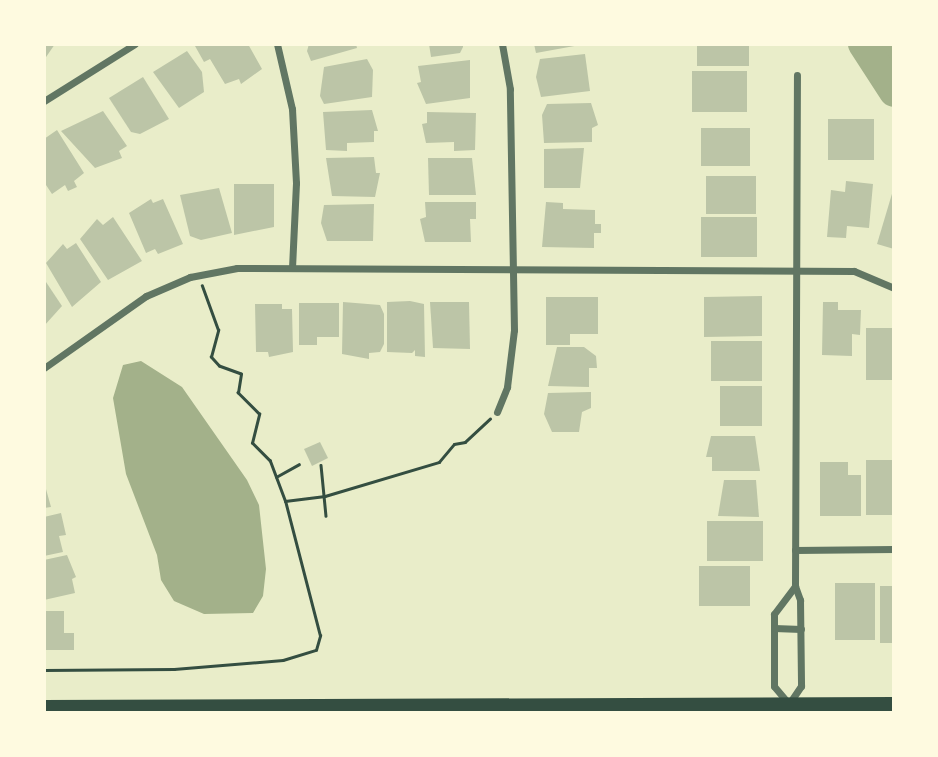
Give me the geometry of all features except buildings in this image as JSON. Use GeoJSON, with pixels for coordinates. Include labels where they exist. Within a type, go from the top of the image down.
{"type":"FeatureCollection","features":[{"type":"Feature","properties":{"kind":"main road"},"geometry":{"type":"LineString","coordinates":[[44,707],[527,710],[894,704]]}},
{"type":"Feature","properties":{"kind":"street"},"geometry":{"type":"LineString","coordinates":[[44,101],[135,44]]}},
{"type":"Feature","properties":{"kind":"street"},"geometry":{"type":"LineString","coordinates":[[277,44],[292,108],[296,183],[292,268]]}},
{"type":"Feature","properties":{"kind":"street"},"geometry":{"type":"LineString","coordinates":[[497,412],[507,387],[514,330],[510,89],[502,44]]}},
{"type":"Feature","properties":{"kind":"street"},"geometry":{"type":"LineString","coordinates":[[795,586],[774,614],[774,685],[789,704],[801,685],[800,600],[795,586],[797,75]]}},
{"type":"Feature","properties":{"kind":"street"},"geometry":{"type":"LineString","coordinates":[[44,368],[146,296],[200,275],[237,268],[512,267],[854,271],[894,288]]}},
{"type":"Feature","properties":{"kind":"street"},"geometry":{"type":"LineString","coordinates":[[795,550],[894,549]]}},
{"type":"Feature","properties":{"kind":"street"},"geometry":{"type":"LineString","coordinates":[[774,628],[801,629]]}},
{"type":"Feature","properties":{"kind":"path"},"geometry":{"type":"LineString","coordinates":[[44,670],[174,669],[283,660],[316,650],[320,636],[285,501],[270,461],[252,443],[259,414],[238,393],[241,374],[219,366],[211,357],[218,330],[200,275]]}},
{"type":"Feature","properties":{"kind":"path"},"geometry":{"type":"LineString","coordinates":[[285,501],[325,496],[439,462],[454,444],[464,442],[497,412]]}},
{"type":"Feature","properties":{"kind":"path"},"geometry":{"type":"LineString","coordinates":[[276,477],[299,464]]}},
{"type":"Feature","properties":{"kind":"path"},"geometry":{"type":"LineString","coordinates":[[321,465],[326,516]]}},
{"type":"Feature","properties":{"kind":"shaded area"},"geometry":{"type":"Polygon","coordinates":[[[863,44],[894,44],[894,80],[886,72],[863,44]]]}},
{"type":"Feature","properties":{"kind":"shaded area"},"geometry":{"type":"Polygon","coordinates":[[[141,361],[182,387],[247,480],[259,505],[266,569],[263,596],[253,613],[204,614],[174,601],[161,580],[157,555],[126,474],[113,398],[123,365],[141,361]]]}},
{"type":"Feature","properties":{"kind":"waterway"},"geometry":{"type":"LineString","coordinates":[[863,44],[894,92]]}}]}
